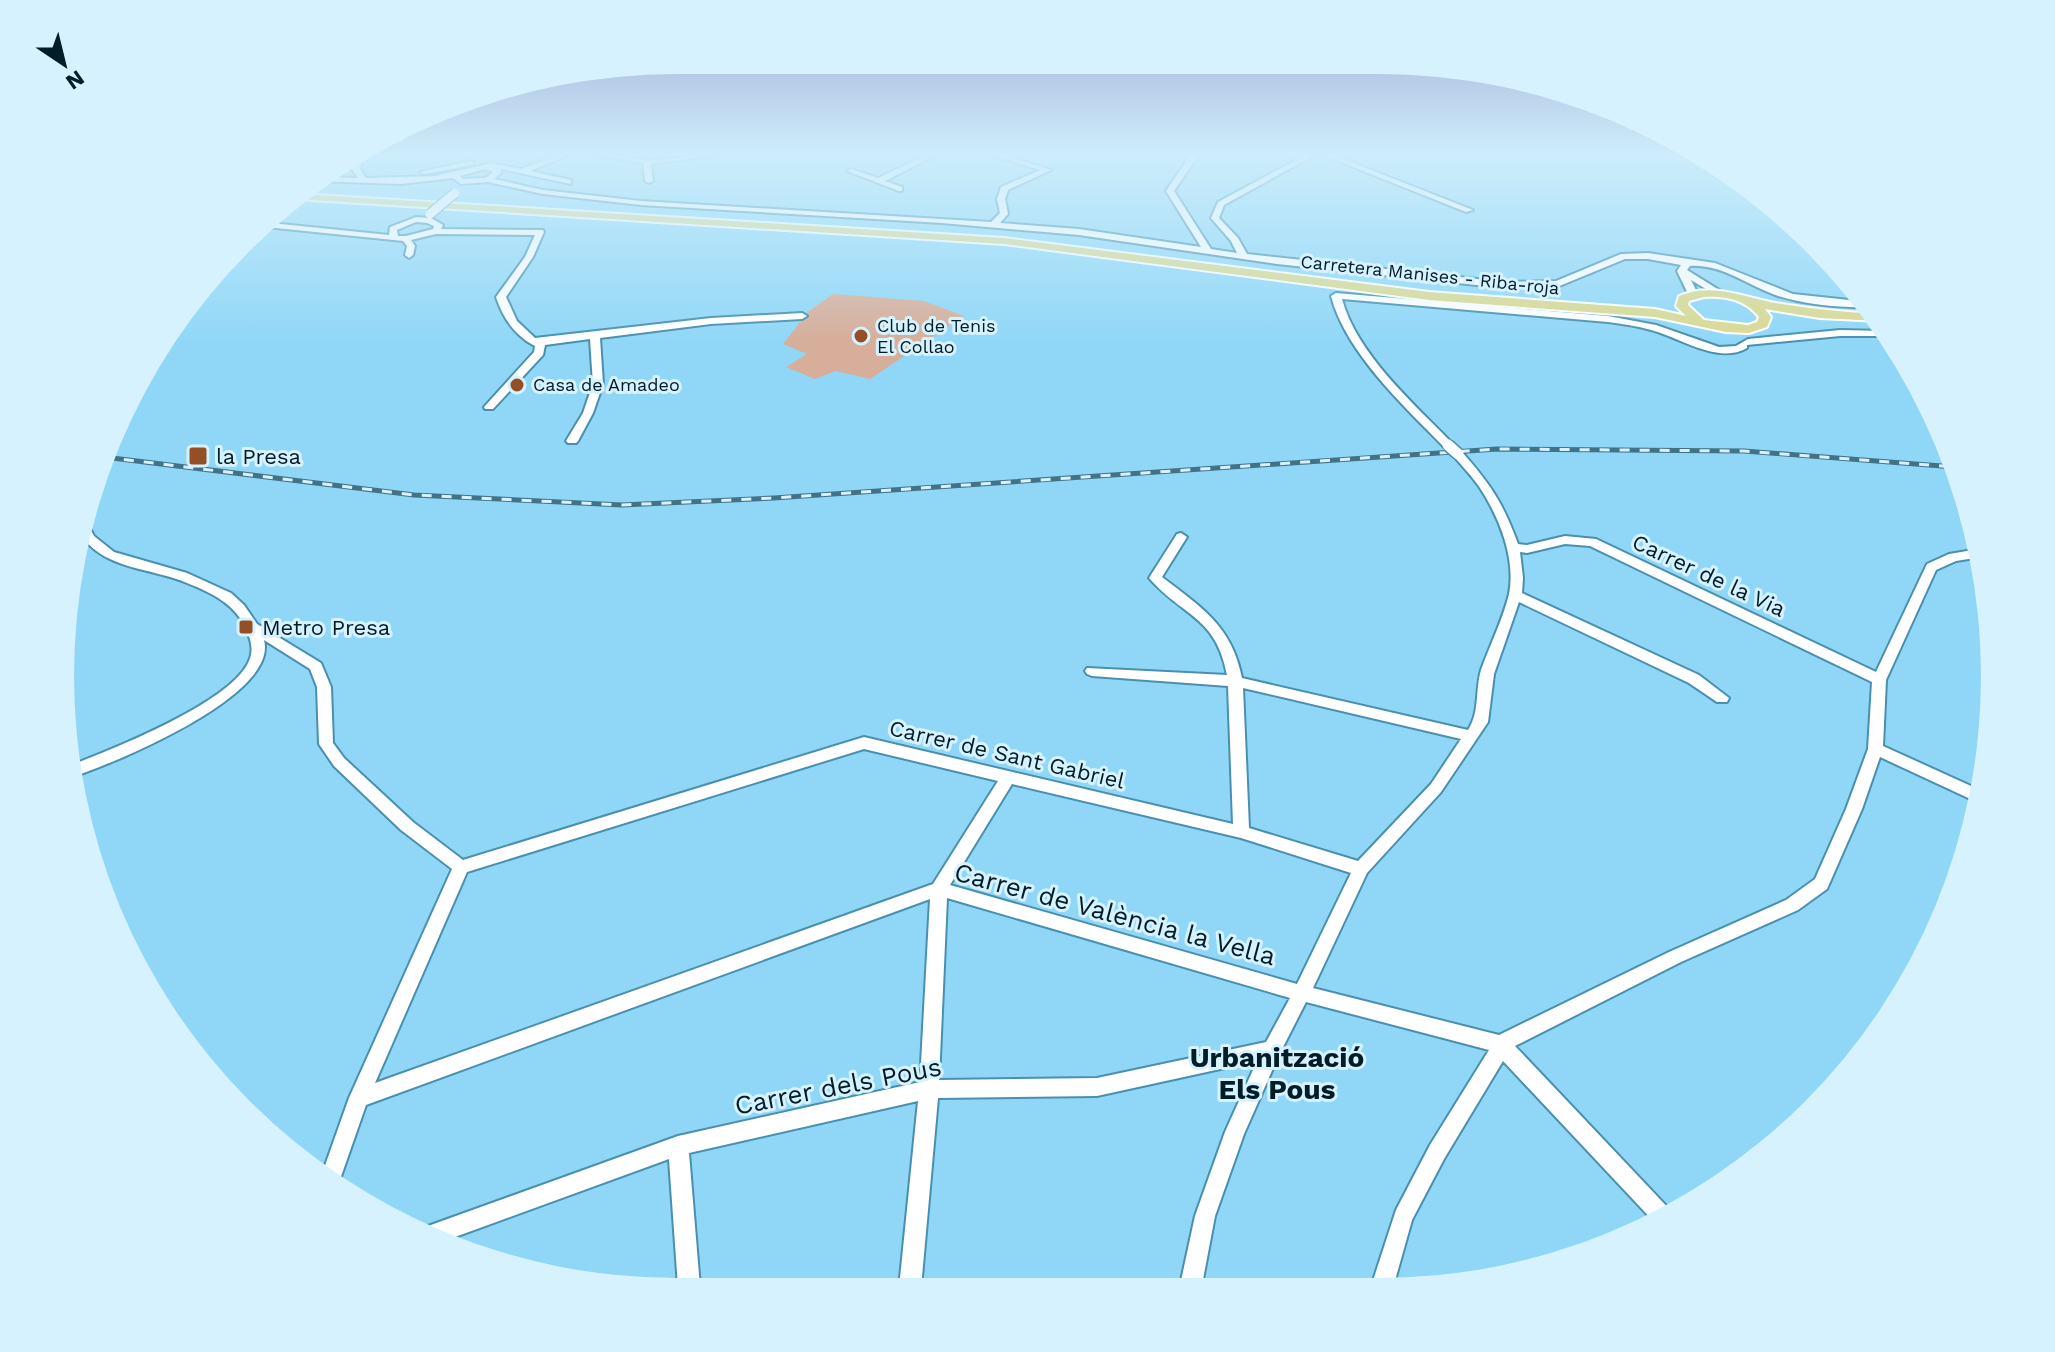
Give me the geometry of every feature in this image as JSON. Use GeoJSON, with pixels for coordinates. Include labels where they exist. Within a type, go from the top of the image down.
{"type":"FeatureCollection","features":[{"type":"Feature","properties":{"kind":"main road","name":"Carretera Manises - Riba-roja"},"geometry":{"type":"LineString","coordinates":[[605,216],[1004,241],[1415,294],[1655,313],[1698,320],[1726,328],[1747,339]]}},
{"type":"Feature","properties":{"kind":"main road","name":"Carretera Manises - Riba-roja"},"geometry":{"type":"LineString","coordinates":[[705,216],[1006,235],[1477,294],[1652,303],[1719,293],[1751,303]]}},
{"type":"Feature","properties":{"kind":"main road"},"geometry":{"type":"LineString","coordinates":[[1688,296],[1682,306],[1698,320]]}},
{"type":"Feature","properties":{"kind":"main road"},"geometry":{"type":"LineString","coordinates":[[1751,303],[1862,317]]}},
{"type":"Feature","properties":{"kind":"main road"},"geometry":{"type":"LineString","coordinates":[[1747,339],[1763,324],[1765,317],[1751,303]]}},
{"type":"Feature","properties":{"kind":"main road"},"geometry":{"type":"LineString","coordinates":[[1763,324],[1826,321],[1866,323]]}},
{"type":"Feature","properties":{"kind":"street"},"geometry":{"type":"LineString","coordinates":[[860,216],[1104,235],[1484,284],[1535,286],[1576,278],[1624,256],[1648,256],[1685,267],[1715,265],[1765,288],[1795,297],[1851,303]]}},
{"type":"Feature","properties":{"kind":"street"},"geometry":{"type":"LineString","coordinates":[[993,224],[1002,216]]}},
{"type":"Feature","properties":{"kind":"street"},"geometry":{"type":"LineString","coordinates":[[1186,216],[1207,250]]}},
{"type":"Feature","properties":{"kind":"street"},"geometry":{"type":"LineString","coordinates":[[1216,216],[1243,255]]}},
{"type":"Feature","properties":{"kind":"street"},"geometry":{"type":"LineString","coordinates":[[394,237],[391,232],[395,227],[426,217],[437,223],[436,231]]}},
{"type":"Feature","properties":{"kind":"street"},"geometry":{"type":"LineString","coordinates":[[276,226],[406,239],[436,231],[540,232],[529,257],[501,297],[503,306],[522,333],[540,345],[539,353],[489,407]]}},
{"type":"Feature","properties":{"kind":"street"},"geometry":{"type":"LineString","coordinates":[[406,239],[411,246],[409,255]]}},
{"type":"Feature","properties":{"kind":"street"},"geometry":{"type":"LineString","coordinates":[[1685,267],[1688,296]]}},
{"type":"Feature","properties":{"kind":"street"},"geometry":{"type":"LineString","coordinates":[[1685,267],[1719,293]]}},
{"type":"Feature","properties":{"kind":"street"},"geometry":{"type":"LineString","coordinates":[[1192,1278],[1205,1216],[1235,1132],[1272,1049],[1361,869],[1436,788],[1481,722],[1487,674],[1515,595],[1513,547],[1499,509],[1483,483],[1378,370],[1354,336],[1336,302],[1336,296],[1353,295],[1608,319],[1653,327],[1718,350],[1730,351],[1747,339],[1874,334]]}},
{"type":"Feature","properties":{"kind":"street"},"geometry":{"type":"LineString","coordinates":[[533,341],[711,321],[802,316]]}},
{"type":"Feature","properties":{"kind":"street"},"geometry":{"type":"LineString","coordinates":[[572,441],[588,413],[598,384],[595,336]]}},
{"type":"Feature","properties":{"kind":"street"},"geometry":{"type":"LineString","coordinates":[[1181,537],[1155,578],[1193,608],[1227,643],[1235,681],[1241,832]]}},
{"type":"Feature","properties":{"kind":"street"},"geometry":{"type":"LineString","coordinates":[[91,539],[103,552],[178,575],[229,597],[253,627],[316,666],[324,687],[326,744],[339,762],[453,862],[333,1171]]}},
{"type":"Feature","properties":{"kind":"street","name":"Carrer de la Via"},"geometry":{"type":"LineString","coordinates":[[1513,547],[1527,549],[1565,540],[1592,542],[1879,680]]}},
{"type":"Feature","properties":{"kind":"street"},"geometry":{"type":"LineString","coordinates":[[1385,1278],[1403,1217],[1437,1152],[1494,1061],[1500,1044],[1675,957],[1792,905],[1821,884],[1854,809],[1875,749],[1879,680],[1931,567],[1953,557],[1968,555]]}},
{"type":"Feature","properties":{"kind":"street"},"geometry":{"type":"LineString","coordinates":[[1515,595],[1694,679],[1722,698]]}},
{"type":"Feature","properties":{"kind":"street"},"geometry":{"type":"LineString","coordinates":[[81,767],[189,720],[236,684],[257,660],[260,651],[253,627]]}},
{"type":"Feature","properties":{"kind":"street"},"geometry":{"type":"LineString","coordinates":[[1092,671],[1235,681],[1472,736]]}},
{"type":"Feature","properties":{"kind":"street","name":"Carrer de Sant Gabriel"},"geometry":{"type":"LineString","coordinates":[[453,862],[864,743],[1241,832],[1361,869]]}},
{"type":"Feature","properties":{"kind":"street"},"geometry":{"type":"LineString","coordinates":[[1875,749],[1969,792]]}},
{"type":"Feature","properties":{"kind":"street"},"geometry":{"type":"LineString","coordinates":[[911,1278],[929,1089],[939,889],[1008,778]]}},
{"type":"Feature","properties":{"kind":"street","name":"Carrer de València la Vella"},"geometry":{"type":"LineString","coordinates":[[359,1098],[939,889],[1302,993],[1500,1044]]}},
{"type":"Feature","properties":{"kind":"street"},"geometry":{"type":"LineString","coordinates":[[1500,1044],[1657,1209]]}},
{"type":"Feature","properties":{"kind":"street","name":"Carrer dels Pous"},"geometry":{"type":"LineString","coordinates":[[443,1231],[678,1146],[929,1089],[1097,1087],[1272,1049]]}},
{"type":"Feature","properties":{"kind":"street"},"geometry":{"type":"LineString","coordinates":[[678,1146],[688,1278]]}},
{"type":"Feature","properties":{"kind":"shaded area","name":"Club de Tenis El Collao"},"geometry":{"type":"Polygon","coordinates":[[[833,294],[924,301],[964,316],[870,379],[836,371],[815,379],[786,367],[807,354],[783,344],[809,311],[833,294]]]}},
{"type":"Feature","properties":{"kind":"railway"},"geometry":{"type":"LineString","coordinates":[[115,458],[414,495],[622,505],[774,498],[1497,449],[1744,451],[1943,466]]}},
{"type":"Feature","properties":{"kind":"place","name":"Club de Tenis El Collao"},"geometry":{"type":"Point","coordinates":[861,336]}},
{"type":"Feature","properties":{"kind":"place","name":"Casa de Amadeo"},"geometry":{"type":"Point","coordinates":[517,385]}},
{"type":"Feature","properties":{"kind":"place","name":"la Presa"},"geometry":{"type":"Point","coordinates":[198,456]}},
{"type":"Feature","properties":{"kind":"place","name":"Metro Presa"},"geometry":{"type":"Point","coordinates":[246,627]}},
{"type":"Feature","properties":{"kind":"district","name":"Urbanització Els Pous"},"geometry":{"type":"Point","coordinates":[1277,1073]}}]}
